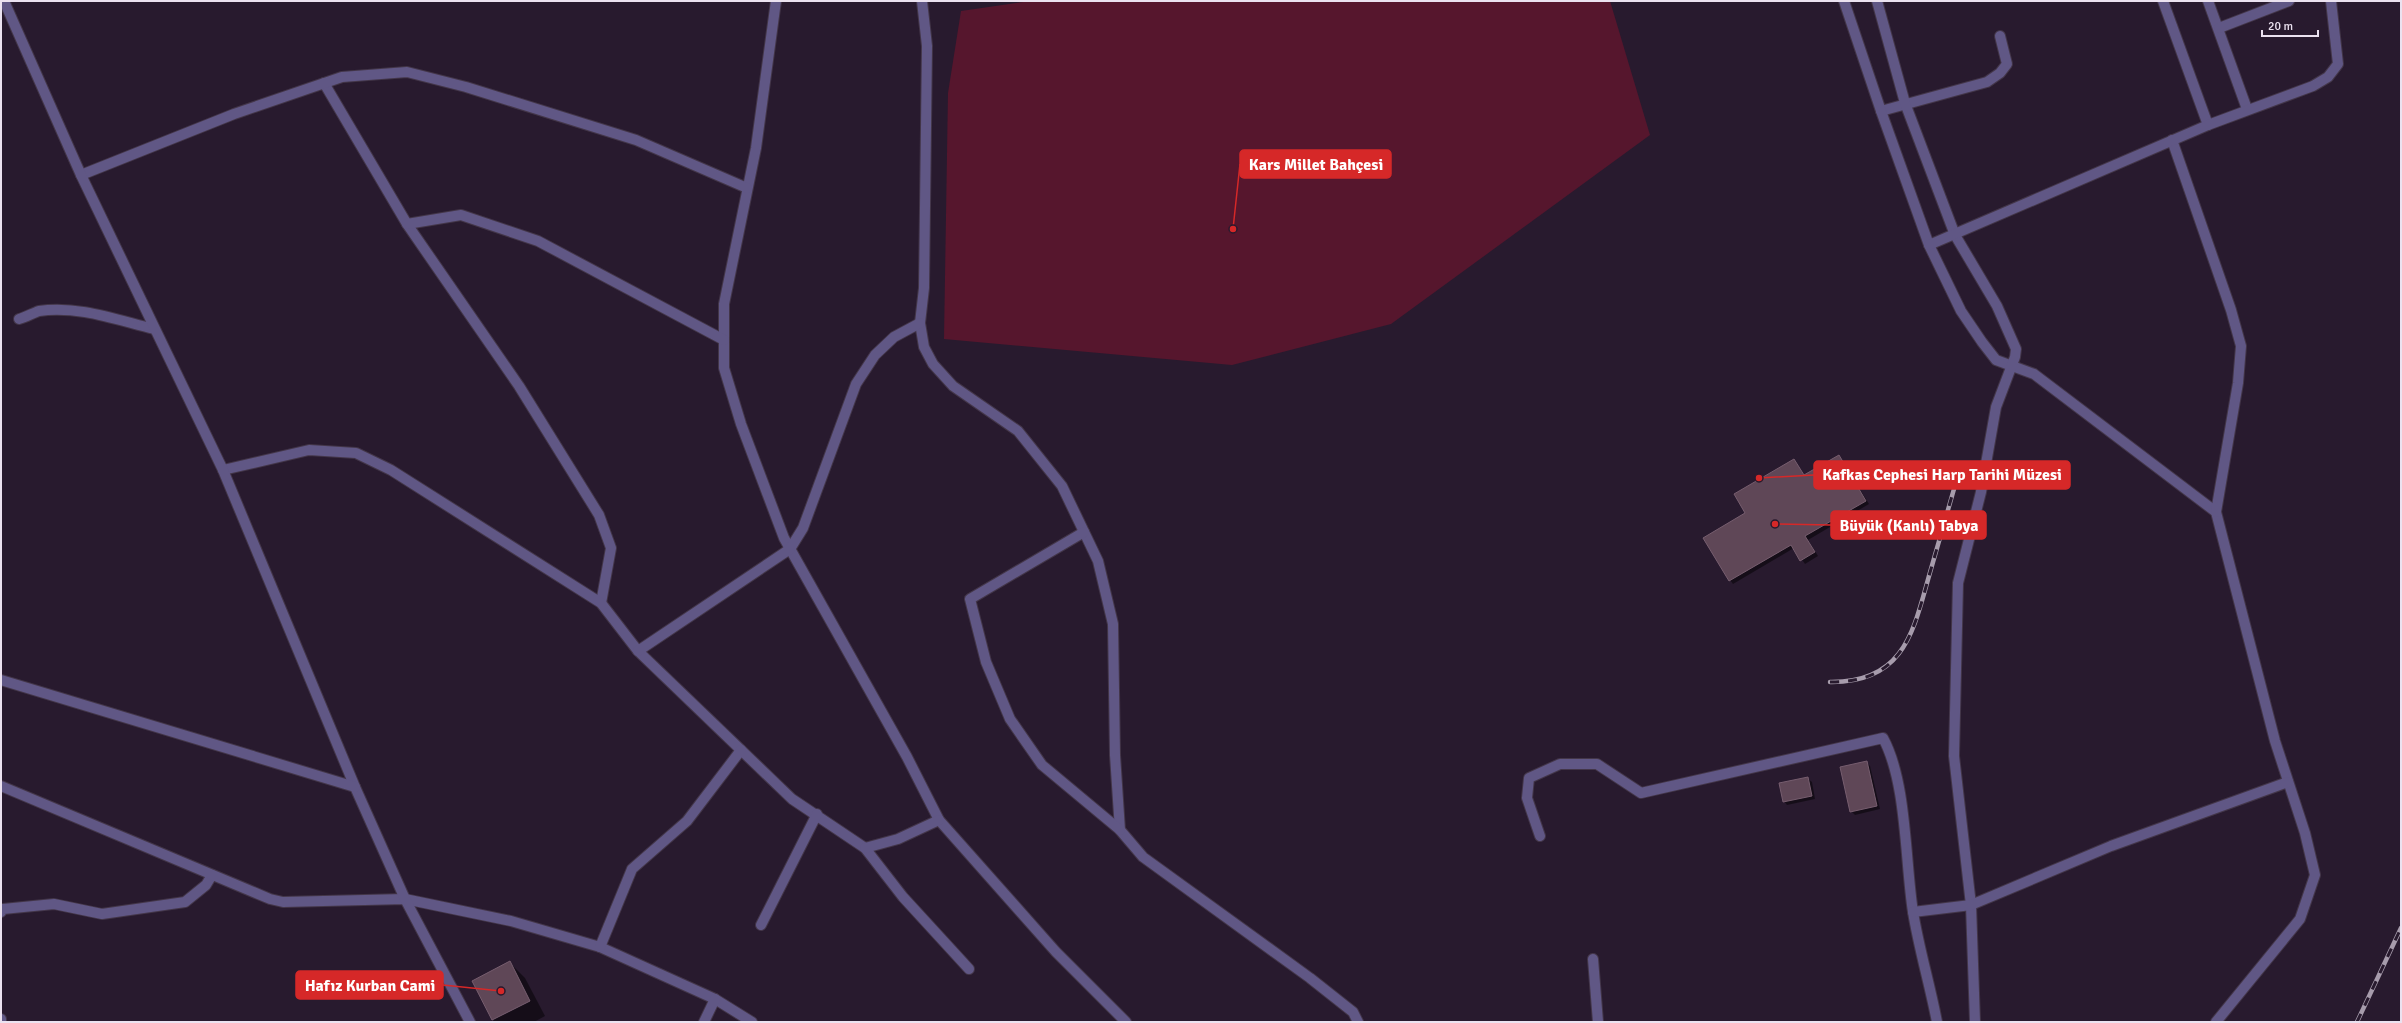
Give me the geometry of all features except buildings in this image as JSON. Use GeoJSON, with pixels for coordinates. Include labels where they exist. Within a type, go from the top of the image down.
{"type":"FeatureCollection","features":[{"type":"Feature","properties":{"kind":"street"},"geometry":{"type":"LineString","coordinates":[[4,1],[81,175],[223,470],[355,787],[406,899],[470,1022]]}},
{"type":"Feature","properties":{"kind":"street"},"geometry":{"type":"LineString","coordinates":[[776,1],[756,148],[724,304],[724,368],[740,424],[784,538],[907,757],[939,820],[1056,952],[1126,1022]]}},
{"type":"Feature","properties":{"kind":"street"},"geometry":{"type":"LineString","coordinates":[[922,1],[927,46],[924,288],[920,323],[924,347],[933,364],[952,386],[1018,431],[1062,486],[1098,561],[1113,624],[1115,755],[1120,830]]}},
{"type":"Feature","properties":{"kind":"street"},"geometry":{"type":"LineString","coordinates":[[1844,1],[1881,111],[1929,245],[1961,311],[1996,360],[2034,374],[2216,512]]}},
{"type":"Feature","properties":{"kind":"street"},"geometry":{"type":"LineString","coordinates":[[1877,1],[1905,103],[1956,235],[1997,306],[2016,349],[1996,407],[1981,492],[1958,583],[1954,756],[1971,905],[1975,1022]]}},
{"type":"Feature","properties":{"kind":"street"},"geometry":{"type":"LineString","coordinates":[[2163,1],[2208,125]]}},
{"type":"Feature","properties":{"kind":"street"},"geometry":{"type":"LineString","coordinates":[[2208,1],[2247,109]]}},
{"type":"Feature","properties":{"kind":"street"},"geometry":{"type":"LineString","coordinates":[[2219,28],[2289,1]]}},
{"type":"Feature","properties":{"kind":"street"},"geometry":{"type":"LineString","coordinates":[[1929,245],[1956,235],[2172,140],[2247,109],[2313,86],[2328,77],[2338,64],[2338,50],[2331,1]]}},
{"type":"Feature","properties":{"kind":"street"},"geometry":{"type":"LineString","coordinates":[[1881,111],[1905,103],[1987,82],[2000,73],[2006,64],[2000,36]]}},
{"type":"Feature","properties":{"kind":"street"},"geometry":{"type":"LineString","coordinates":[[81,175],[234,114],[324,83],[342,78],[407,72],[466,88],[636,140],[747,188]]}},
{"type":"Feature","properties":{"kind":"street"},"geometry":{"type":"LineString","coordinates":[[324,83],[406,224],[519,386],[599,515],[611,548],[601,603]]}},
{"type":"Feature","properties":{"kind":"street"},"geometry":{"type":"LineString","coordinates":[[2172,140],[2231,310],[2241,346],[2238,383],[2216,512],[2274,741],[2288,782],[2315,875],[2300,919],[2216,1022]]}},
{"type":"Feature","properties":{"kind":"street"},"geometry":{"type":"LineString","coordinates":[[406,224],[460,215],[538,242],[724,340]]}},
{"type":"Feature","properties":{"kind":"street"},"geometry":{"type":"LineString","coordinates":[[19,319],[38,312],[57,310],[88,313],[154,329]]}},
{"type":"Feature","properties":{"kind":"street"},"geometry":{"type":"LineString","coordinates":[[638,651],[790,549],[803,528],[856,384],[875,355],[894,337],[920,323]]}},
{"type":"Feature","properties":{"kind":"street"},"geometry":{"type":"LineString","coordinates":[[223,470],[309,450],[356,453],[391,470],[601,603],[638,651],[792,799],[817,814],[865,848],[903,897],[969,969]]}},
{"type":"Feature","properties":{"kind":"street"},"geometry":{"type":"LineString","coordinates":[[1084,532],[970,599],[986,662],[1010,719],[1042,765],[1120,830],[1143,857],[1310,978],[1353,1012],[1358,1022]]}},
{"type":"Feature","properties":{"kind":"street"},"geometry":{"type":"LineString","coordinates":[[1,680],[355,787]]}},
{"type":"Feature","properties":{"kind":"street"},"geometry":{"type":"LineString","coordinates":[[1540,836],[1527,798],[1529,778],[1560,764],[1597,764],[1641,793],[1883,738],[1890,752],[1899,790],[1913,912],[1937,1022]]}},
{"type":"Feature","properties":{"kind":"street"},"geometry":{"type":"LineString","coordinates":[[600,947],[632,869],[687,821],[741,750]]}},
{"type":"Feature","properties":{"kind":"street"},"geometry":{"type":"LineString","coordinates":[[1913,912],[1971,905],[2111,846],[2288,782]]}},
{"type":"Feature","properties":{"kind":"street"},"geometry":{"type":"LineString","coordinates":[[1,786],[270,899],[283,902],[406,899],[511,921],[600,947],[715,999],[752,1022]]}},
{"type":"Feature","properties":{"kind":"street"},"geometry":{"type":"LineString","coordinates":[[761,925],[817,814]]}},
{"type":"Feature","properties":{"kind":"street"},"geometry":{"type":"LineString","coordinates":[[865,848],[898,839],[939,820]]}},
{"type":"Feature","properties":{"kind":"street"},"geometry":{"type":"LineString","coordinates":[[1,912],[3,909],[54,904],[102,914],[185,902],[206,885],[212,875]]}},
{"type":"Feature","properties":{"kind":"street"},"geometry":{"type":"LineString","coordinates":[[1593,959],[1598,1022]]}},
{"type":"Feature","properties":{"kind":"street"},"geometry":{"type":"LineString","coordinates":[[704,1022],[715,999]]}},
{"type":"Feature","properties":{"kind":"shaded area"},"geometry":{"type":"Polygon","coordinates":[[[1030,1],[1610,1],[1650,135],[1391,324],[1232,365],[944,339],[948,93],[961,11],[1030,1]]]}},
{"type":"Feature","properties":{"kind":"railway"},"geometry":{"type":"LineString","coordinates":[[1830,682],[1856,680],[1876,673],[1891,662],[1903,648],[1912,631],[1919,611],[1958,475]]}},
{"type":"Feature","properties":{"kind":"railway"},"geometry":{"type":"LineString","coordinates":[[2357,1022],[2401,928]]}},
{"type":"Feature","properties":{"kind":"place","name":"Kars Millet Bahçesi"},"geometry":{"type":"Point","coordinates":[1233,229]}},
{"type":"Feature","properties":{"kind":"place","name":"Kafkas Cephesi Harp Tarihi Müzesi"},"geometry":{"type":"Point","coordinates":[1759,478]}},
{"type":"Feature","properties":{"kind":"place","name":"Büyük (Kanlı) Tabya"},"geometry":{"type":"Point","coordinates":[1775,524]}},
{"type":"Feature","properties":{"kind":"place","name":"Hafız Kurban Cami"},"geometry":{"type":"Point","coordinates":[501,991]}}]}
